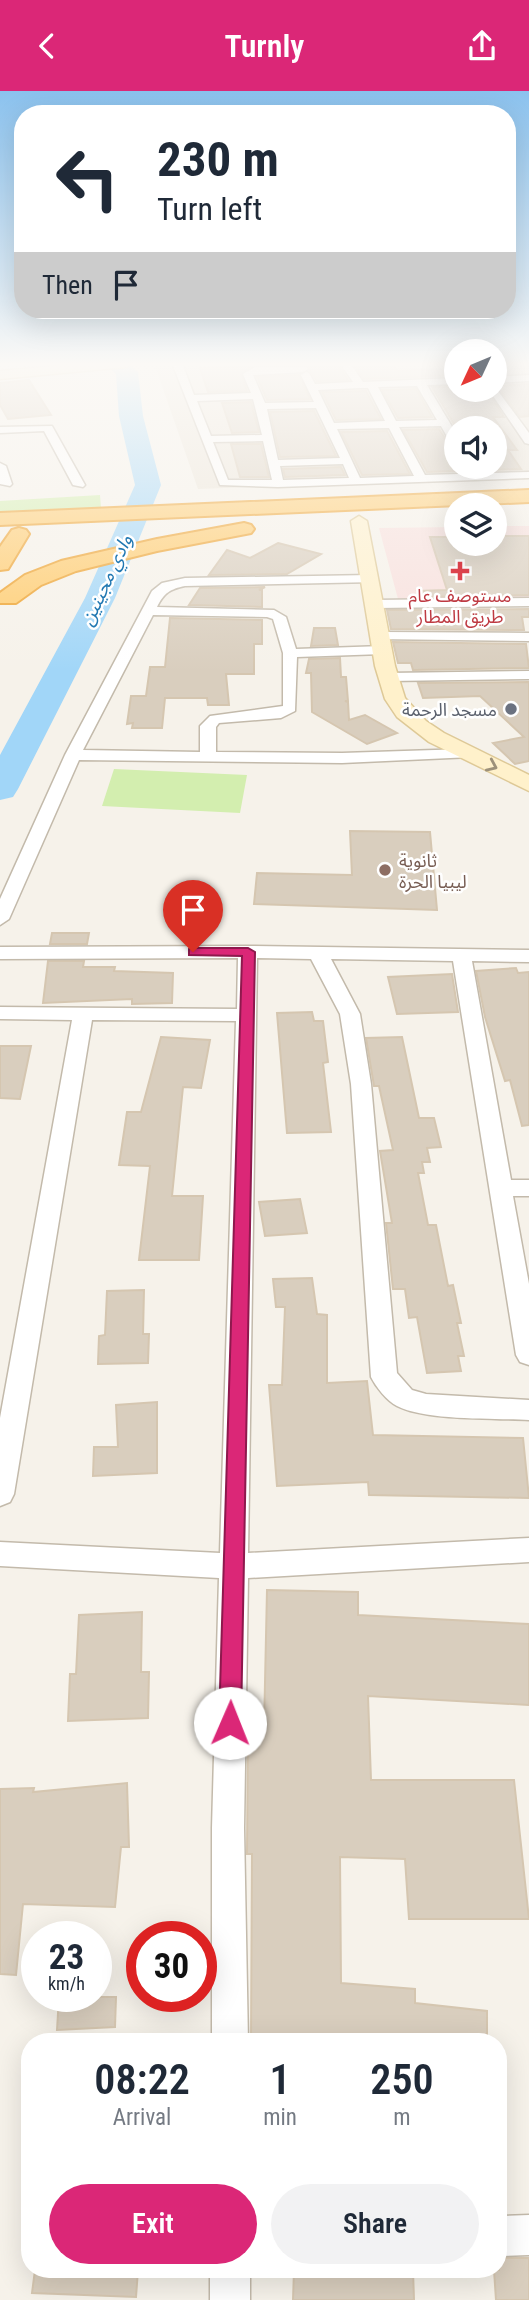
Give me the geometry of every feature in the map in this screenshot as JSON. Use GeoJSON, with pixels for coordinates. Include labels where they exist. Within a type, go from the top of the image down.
{"type":"FeatureCollection","features":[{"type":"Feature","properties":{"kind":"highway"},"geometry":{"type":"LineString","coordinates":[[0,519],[529,496]]}},
{"type":"Feature","properties":{"kind":"highway"},"geometry":{"type":"LineString","coordinates":[[507,515],[529,514]]}},
{"type":"Feature","properties":{"kind":"highway"},"geometry":{"type":"LineString","coordinates":[[0,564],[9,534],[40,544],[85,532],[160,537],[278,525],[444,518]]}},
{"type":"Feature","properties":{"kind":"highway"},"geometry":{"type":"LineString","coordinates":[[4,605],[33,580],[160,537]]}},
{"type":"Feature","properties":{"kind":"highway"},"geometry":{"type":"LineString","coordinates":[[4,605],[40,544]]}},
{"type":"Feature","properties":{"kind":"street"},"geometry":{"type":"LineString","coordinates":[[0,466],[6,484]]}},
{"type":"Feature","properties":{"kind":"street"},"geometry":{"type":"LineString","coordinates":[[69,466],[79,485]]}},
{"type":"Feature","properties":{"kind":"street"},"geometry":{"type":"LineString","coordinates":[[217,466],[224,483],[278,484],[444,476]]}},
{"type":"Feature","properties":{"kind":"street"},"geometry":{"type":"LineString","coordinates":[[274,466],[278,484]]}},
{"type":"Feature","properties":{"kind":"street"},"geometry":{"type":"LineString","coordinates":[[348,466],[356,481]]}},
{"type":"Feature","properties":{"kind":"street"},"geometry":{"type":"LineString","coordinates":[[414,466],[421,479]]}},
{"type":"Feature","properties":{"kind":"street"},"geometry":{"type":"LineString","coordinates":[[507,474],[529,475]]}},
{"type":"Feature","properties":{"kind":"street"},"geometry":{"type":"LineString","coordinates":[[359,521],[395,699],[407,714],[466,754],[529,784]]}},
{"type":"Feature","properties":{"kind":"street"},"geometry":{"type":"LineString","coordinates":[[0,919],[73,755],[157,594],[167,586],[185,582],[371,579]]}},
{"type":"Feature","properties":{"kind":"street"},"geometry":{"type":"LineString","coordinates":[[376,604],[529,602]]}},
{"type":"Feature","properties":{"kind":"street"},"geometry":{"type":"LineString","coordinates":[[148,611],[273,614],[279,617],[290,653],[289,710],[215,719],[208,726],[208,755]]}},
{"type":"Feature","properties":{"kind":"street"},"geometry":{"type":"LineString","coordinates":[[290,653],[382,643],[529,638]]}},
{"type":"Feature","properties":{"kind":"street"},"geometry":{"type":"LineString","coordinates":[[389,677],[529,675]]}},
{"type":"Feature","properties":{"kind":"street"},"geometry":{"type":"LineString","coordinates":[[73,755],[354,758],[466,754]]}},
{"type":"Feature","properties":{"kind":"street"},"geometry":{"type":"LineString","coordinates":[[0,953],[248,952],[529,956]]}},
{"type":"Feature","properties":{"kind":"street"},"geometry":{"type":"LineString","coordinates":[[230,2033],[229,1828],[233,1566],[248,952]]}},
{"type":"Feature","properties":{"kind":"street"},"geometry":{"type":"LineString","coordinates":[[318,953],[350,1014],[361,1084],[384,1377],[404,1398],[426,1404],[529,1410]]}},
{"type":"Feature","properties":{"kind":"street"},"geometry":{"type":"LineString","coordinates":[[461,954],[502,1188],[525,1294],[529,1355]]}},
{"type":"Feature","properties":{"kind":"street"},"geometry":{"type":"LineString","coordinates":[[0,1013],[247,1015]]}},
{"type":"Feature","properties":{"kind":"street"},"geometry":{"type":"LineString","coordinates":[[0,1494],[83,1014]]}},
{"type":"Feature","properties":{"kind":"street"},"geometry":{"type":"LineString","coordinates":[[502,1188],[529,1188]]}},
{"type":"Feature","properties":{"kind":"street"},"geometry":{"type":"LineString","coordinates":[[0,1554],[233,1566],[529,1550]]}},
{"type":"Feature","properties":{"kind":"street"},"geometry":{"type":"LineString","coordinates":[[507,2236],[529,2235]]}},
{"type":"Feature","properties":{"kind":"street"},"geometry":{"type":"LineString","coordinates":[[230,2278],[230,2300]]}},
{"type":"Feature","properties":{"kind":"shaded area"},"geometry":{"type":"Polygon","coordinates":[[[190,466],[444,466],[444,479],[453,479],[198,489],[190,466]]]}},
{"type":"Feature","properties":{"kind":"shaded area"},"geometry":{"type":"Polygon","coordinates":[[[507,466],[529,466],[529,476],[507,477],[507,466]]]}},
{"type":"Feature","properties":{"kind":"shaded area","name":"مستوصف عام طريق المطار"},"geometry":{"type":"Polygon","coordinates":[[[507,526],[529,526],[529,597],[398,599],[379,528],[444,527],[444,556],[507,556],[507,526]]]}},
{"type":"Feature","properties":{"kind":"green space"},"geometry":{"type":"Polygon","coordinates":[[[100,495],[101,508],[0,513],[0,501],[100,495]]]}},
{"type":"Feature","properties":{"kind":"green space"},"geometry":{"type":"Polygon","coordinates":[[[114,769],[247,775],[240,813],[102,806],[114,769]]]}},
{"type":"Feature","properties":{"kind":"building"},"geometry":{"type":"Polygon","coordinates":[[[237,466],[266,466],[269,477],[240,477],[237,466]]]}},
{"type":"Feature","properties":{"kind":"building"},"geometry":{"type":"Polygon","coordinates":[[[358,466],[406,466],[410,474],[362,475],[358,466]]]}},
{"type":"Feature","properties":{"kind":"building"},"geometry":{"type":"Polygon","coordinates":[[[424,466],[444,466],[444,471],[427,472],[424,466]]]}},
{"type":"Feature","properties":{"kind":"building"},"geometry":{"type":"Polygon","coordinates":[[[507,466],[519,466],[521,469],[507,469],[507,466]]]}},
{"type":"Feature","properties":{"kind":"building"},"geometry":{"type":"Polygon","coordinates":[[[341,467],[345,475],[285,477],[283,469],[341,467]]]}},
{"type":"Feature","properties":{"kind":"building"},"geometry":{"type":"Polygon","coordinates":[[[507,536],[529,536],[529,595],[419,597],[417,591],[447,590],[430,537],[444,537],[444,556],[507,556],[507,536]]]}},
{"type":"Feature","properties":{"kind":"building"},"geometry":{"type":"Polygon","coordinates":[[[278,543],[321,554],[287,574],[209,575],[227,550],[250,558],[278,543]]]}},
{"type":"Feature","properties":{"kind":"building"},"geometry":{"type":"Polygon","coordinates":[[[265,587],[259,590],[262,590],[262,607],[189,605],[200,588],[265,587]]]}},
{"type":"Feature","properties":{"kind":"building"},"geometry":{"type":"Polygon","coordinates":[[[529,609],[529,617],[522,617],[524,630],[391,629],[387,610],[529,609]]]}},
{"type":"Feature","properties":{"kind":"building"},"geometry":{"type":"Polygon","coordinates":[[[170,618],[262,620],[262,644],[254,644],[254,674],[226,674],[229,705],[208,705],[207,698],[165,698],[162,728],[132,728],[133,723],[127,724],[131,696],[146,696],[150,667],[165,667],[170,618]]]}},
{"type":"Feature","properties":{"kind":"building"},"geometry":{"type":"Polygon","coordinates":[[[314,628],[335,628],[338,645],[311,646],[314,628]]]}},
{"type":"Feature","properties":{"kind":"building"},"geometry":{"type":"Polygon","coordinates":[[[393,642],[526,644],[529,668],[413,670],[411,663],[398,663],[393,642]]]}},
{"type":"Feature","properties":{"kind":"building"},"geometry":{"type":"Polygon","coordinates":[[[340,658],[341,677],[346,677],[348,701],[345,701],[348,702],[349,720],[365,715],[397,733],[367,744],[312,712],[311,673],[306,673],[309,659],[340,658]]]}},
{"type":"Feature","properties":{"kind":"building"},"geometry":{"type":"Polygon","coordinates":[[[529,682],[529,761],[515,764],[493,743],[524,737],[480,696],[423,698],[418,683],[529,682]]]}},
{"type":"Feature","properties":{"kind":"building"},"geometry":{"type":"Polygon","coordinates":[[[350,831],[430,832],[437,910],[254,904],[257,873],[352,875],[350,831]]]}},
{"type":"Feature","properties":{"kind":"building"},"geometry":{"type":"Polygon","coordinates":[[[52,933],[89,933],[87,944],[50,944],[52,933]]]}},
{"type":"Feature","properties":{"kind":"building"},"geometry":{"type":"Polygon","coordinates":[[[48,961],[84,961],[83,967],[115,967],[114,971],[173,973],[172,1003],[132,1004],[132,999],[43,1003],[48,961]]]}},
{"type":"Feature","properties":{"kind":"building"},"geometry":{"type":"Polygon","coordinates":[[[516,968],[518,973],[529,972],[529,1125],[522,1126],[510,1080],[505,1081],[485,1017],[476,971],[516,968]]]}},
{"type":"Feature","properties":{"kind":"building"},"geometry":{"type":"Polygon","coordinates":[[[452,974],[458,1012],[397,1014],[388,977],[452,974]]]}},
{"type":"Feature","properties":{"kind":"building"},"geometry":{"type":"Polygon","coordinates":[[[312,1012],[314,1021],[323,1021],[328,1062],[323,1063],[331,1132],[287,1133],[277,1013],[312,1012]]]}},
{"type":"Feature","properties":{"kind":"building"},"geometry":{"type":"Polygon","coordinates":[[[161,1037],[210,1040],[201,1088],[183,1087],[172,1196],[203,1196],[199,1260],[139,1260],[150,1166],[119,1165],[127,1112],[141,1112],[161,1037]]]}},
{"type":"Feature","properties":{"kind":"building"},"geometry":{"type":"Polygon","coordinates":[[[402,1037],[419,1118],[434,1118],[441,1147],[427,1148],[430,1162],[422,1162],[424,1173],[418,1173],[428,1225],[436,1225],[448,1286],[453,1285],[461,1323],[457,1323],[464,1356],[458,1356],[461,1371],[427,1373],[417,1317],[409,1318],[405,1289],[393,1289],[386,1223],[392,1223],[380,1151],[393,1150],[379,1086],[374,1086],[366,1038],[402,1037]]]}},
{"type":"Feature","properties":{"kind":"building"},"geometry":{"type":"Polygon","coordinates":[[[0,1046],[31,1046],[20,1099],[0,1098],[0,1046]]]}},
{"type":"Feature","properties":{"kind":"building"},"geometry":{"type":"Polygon","coordinates":[[[300,1199],[307,1233],[265,1236],[259,1202],[300,1199]]]}},
{"type":"Feature","properties":{"kind":"building"},"geometry":{"type":"Polygon","coordinates":[[[312,1278],[317,1314],[327,1315],[327,1383],[367,1381],[373,1435],[523,1438],[529,1498],[369,1495],[368,1482],[277,1486],[269,1385],[282,1385],[285,1307],[276,1307],[273,1279],[312,1278]]]}},
{"type":"Feature","properties":{"kind":"building"},"geometry":{"type":"Polygon","coordinates":[[[144,1290],[143,1334],[149,1334],[148,1363],[98,1364],[99,1336],[105,1335],[107,1291],[144,1290]]]}},
{"type":"Feature","properties":{"kind":"building"},"geometry":{"type":"Polygon","coordinates":[[[157,1402],[157,1473],[93,1476],[94,1447],[118,1447],[116,1405],[157,1402]]]}},
{"type":"Feature","properties":{"kind":"building"},"geometry":{"type":"Polygon","coordinates":[[[267,1590],[358,1592],[358,1615],[529,1624],[529,1705],[368,1696],[371,1780],[514,1780],[529,1919],[409,1919],[405,1859],[340,1857],[341,1983],[415,1989],[415,2003],[487,2011],[487,2033],[251,2033],[252,1854],[247,1854],[248,1728],[264,1729],[267,1590]]]}},
{"type":"Feature","properties":{"kind":"building"},"geometry":{"type":"Polygon","coordinates":[[[142,1612],[141,1672],[149,1672],[148,1718],[68,1721],[70,1674],[76,1674],[79,1615],[142,1612]]]}},
{"type":"Feature","properties":{"kind":"building"},"geometry":{"type":"Polygon","coordinates":[[[127,1783],[129,1847],[121,1847],[115,1907],[23,1904],[16,1975],[0,1974],[0,1789],[34,1788],[33,1792],[127,1783]]]}},
{"type":"Feature","properties":{"kind":"building"},"geometry":{"type":"Polygon","coordinates":[[[112,1997],[116,1997],[115,2027],[57,2030],[58,2012],[112,2012],[112,1997]]]}},
{"type":"Feature","properties":{"kind":"building"},"geometry":{"type":"Polygon","coordinates":[[[507,2258],[529,2258],[529,2300],[496,2300],[495,2278],[507,2278],[507,2258]]]}},
{"type":"Feature","properties":{"kind":"building"},"geometry":{"type":"Polygon","coordinates":[[[34,2278],[137,2278],[136,2297],[32,2293],[34,2278]]]}},
{"type":"Feature","properties":{"kind":"building"},"geometry":{"type":"Polygon","coordinates":[[[294,2278],[413,2278],[414,2300],[293,2300],[294,2278]]]}},
{"type":"Feature","properties":{"kind":"waterway","name":"وادي مجينين"},"geometry":{"type":"LineString","coordinates":[[0,789],[100,598],[148,485],[143,466]]}},
{"type":"Feature","properties":{"kind":"place","name":"مستوصف عام طريق المطار"},"geometry":{"type":"Point","coordinates":[460,571]}},
{"type":"Feature","properties":{"kind":"place","name":"مسجد الرحمة"},"geometry":{"type":"Point","coordinates":[511,709]}},
{"type":"Feature","properties":{"kind":"place","name":"ثانوية ليبيا الحرة"},"geometry":{"type":"Point","coordinates":[385,870]}},
{"type":"Feature","properties":{"kind":"route"},"geometry":{"type":"LineString","coordinates":[[193,952],[248,952],[230,1723]]}}]}
